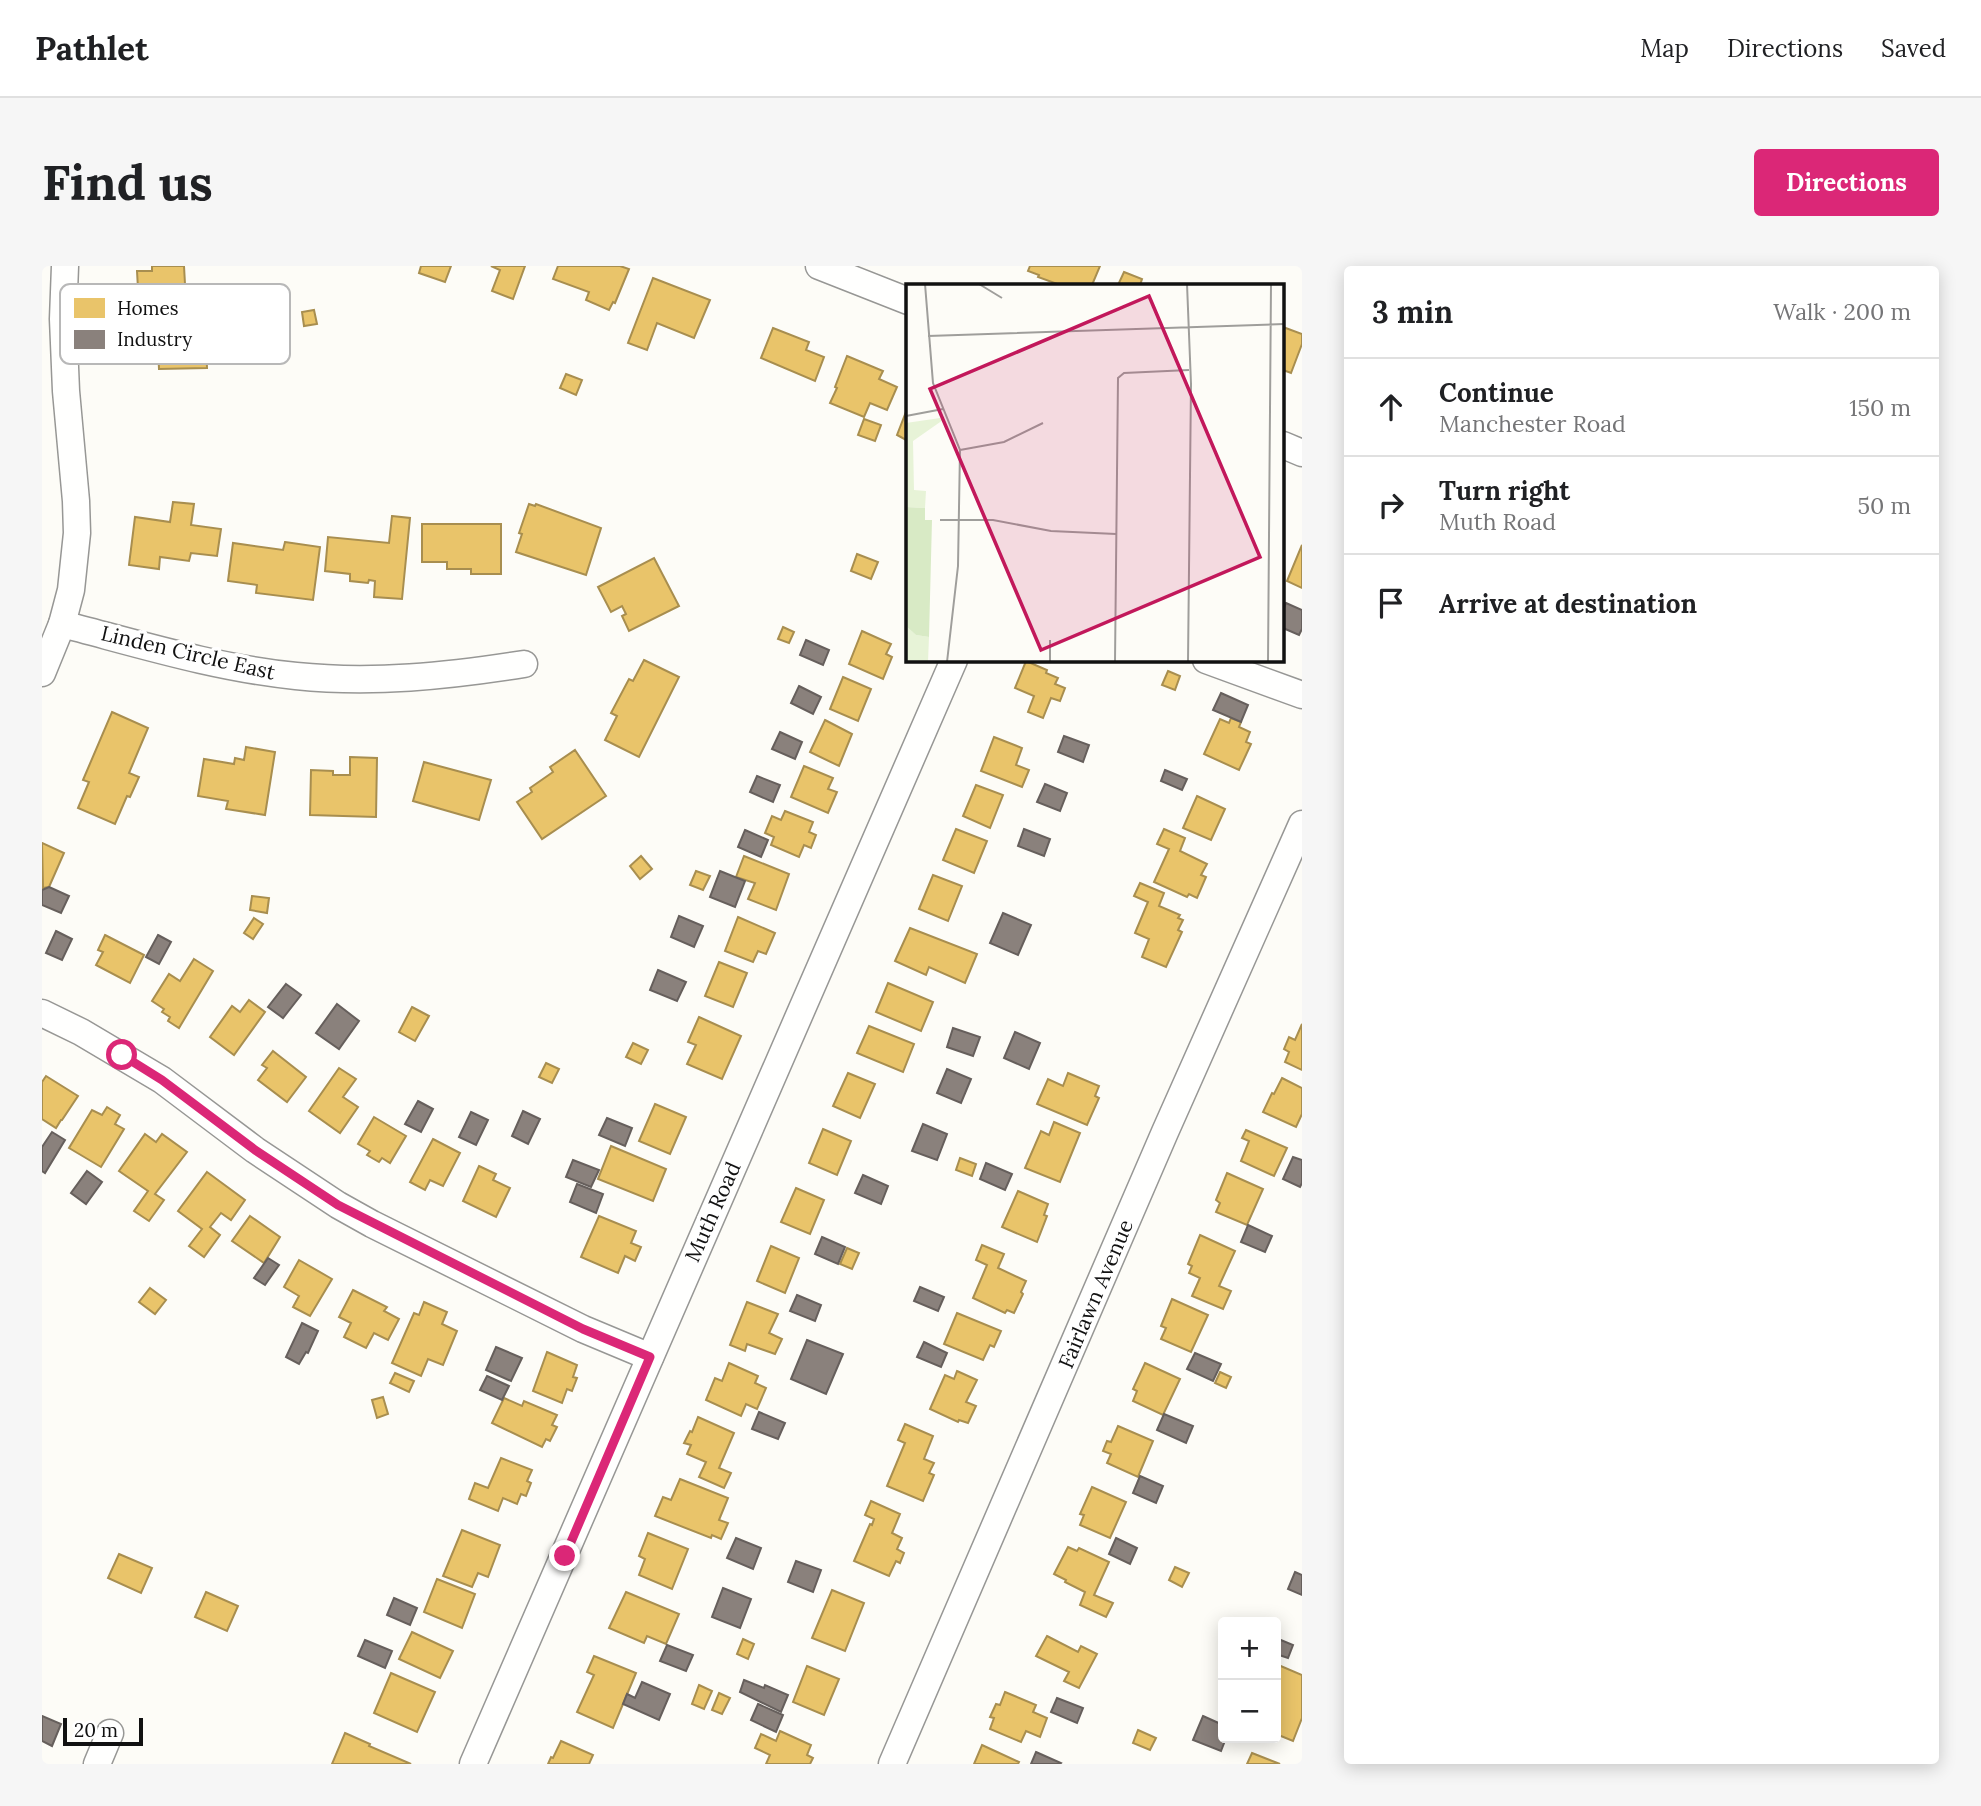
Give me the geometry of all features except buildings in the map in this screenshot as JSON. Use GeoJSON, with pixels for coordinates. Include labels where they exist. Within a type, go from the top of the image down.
{"type":"FeatureCollection","features":[{"type":"Feature","properties":{"kind":"street"},"geometry":{"type":"LineString","coordinates":[[65,266],[65,284]]}},
{"type":"Feature","properties":{"kind":"street"},"geometry":{"type":"LineString","coordinates":[[819,266],[906,300]]}},
{"type":"Feature","properties":{"kind":"street"},"geometry":{"type":"LineString","coordinates":[[42,673],[62,624],[71,590],[77,533],[54,391],[60,348]]}},
{"type":"Feature","properties":{"kind":"street"},"geometry":{"type":"LineString","coordinates":[[1284,445],[1302,453]]}},
{"type":"Feature","properties":{"kind":"street","name":"Linden Circle East"},"geometry":{"type":"LineString","coordinates":[[62,624],[204,661],[294,676],[382,679],[454,675],[524,664]]}},
{"type":"Feature","properties":{"kind":"street","name":"Muth Road"},"geometry":{"type":"LineString","coordinates":[[474,1764],[953,662]]}},
{"type":"Feature","properties":{"kind":"street"},"geometry":{"type":"LineString","coordinates":[[1211,662],[1302,695]]}},
{"type":"Feature","properties":{"kind":"street","name":"Fairlawn Avenue"},"geometry":{"type":"LineString","coordinates":[[892,1764],[1165,1132],[1302,824]]}},
{"type":"Feature","properties":{"kind":"street"},"geometry":{"type":"LineString","coordinates":[[42,1013],[81,1032],[162,1080],[255,1150],[338,1205],[583,1329],[650,1357]]}},
{"type":"Feature","properties":{"kind":"street"},"geometry":{"type":"LineString","coordinates":[[97,1764],[110,1733]]}},
{"type":"Feature","properties":{"kind":"route"},"geometry":{"type":"LineString","coordinates":[[122,1055],[162,1080],[255,1150],[338,1205],[583,1329],[650,1357],[565,1556]]}}]}
